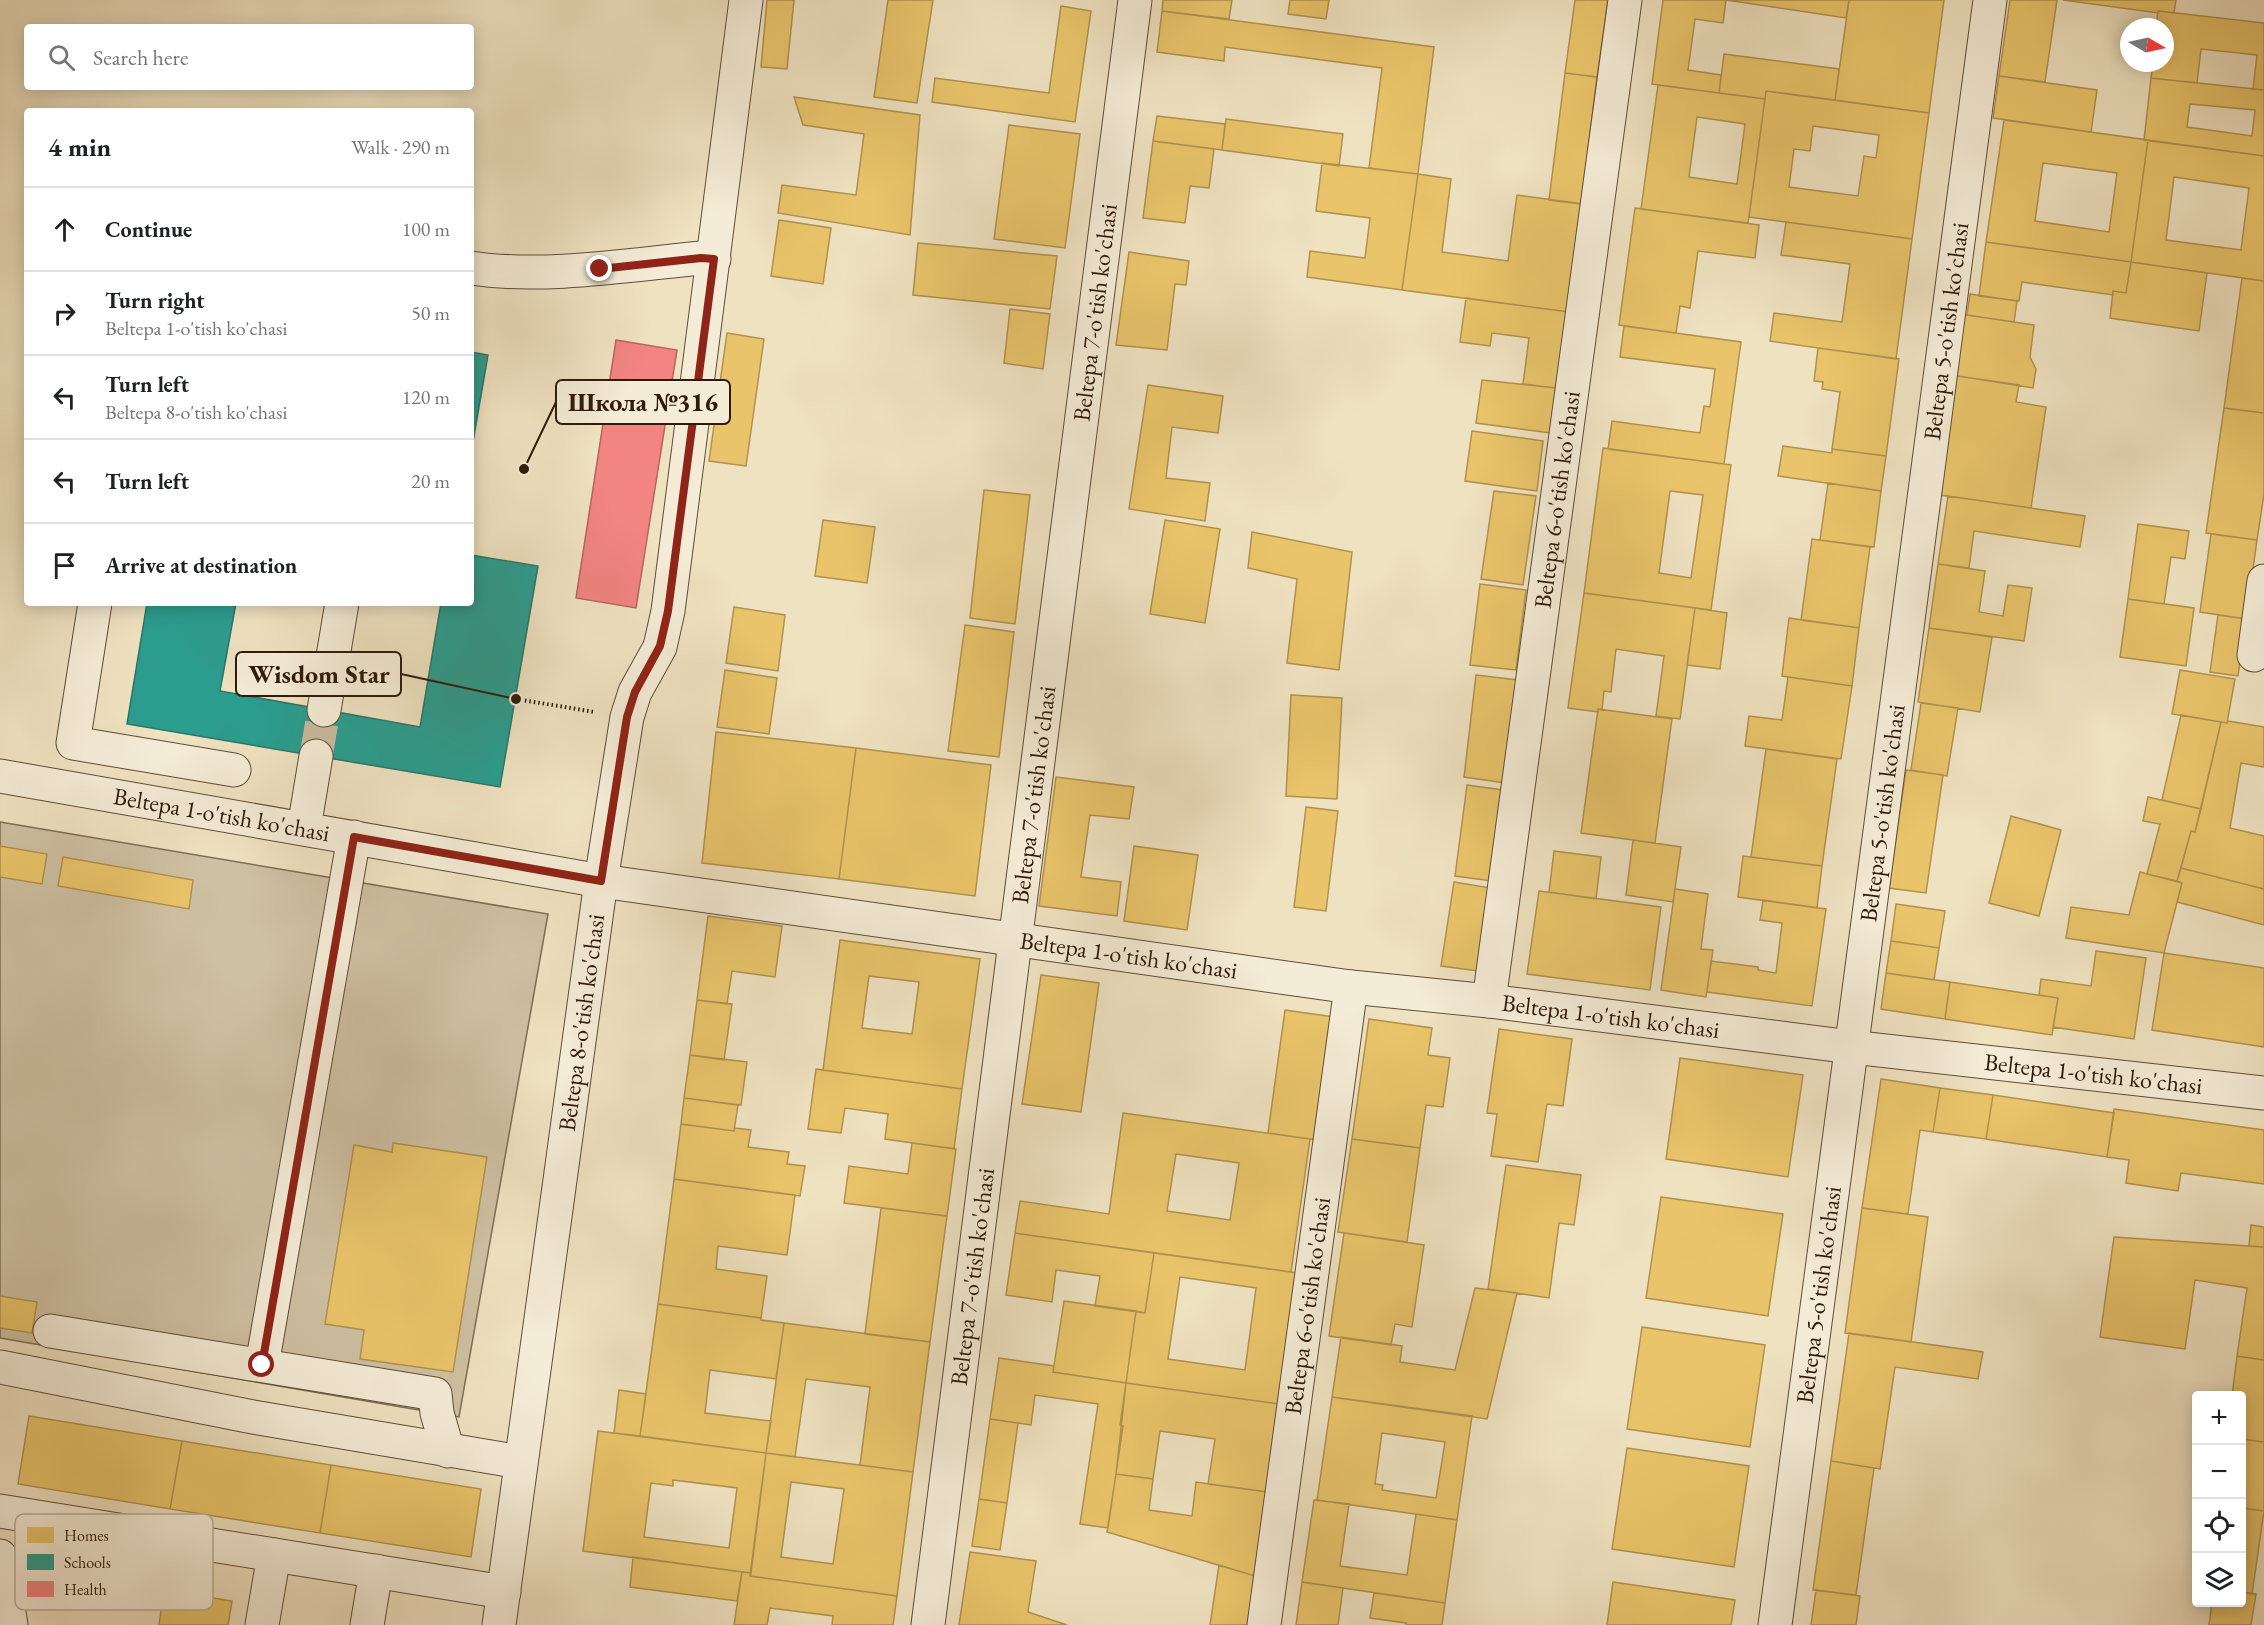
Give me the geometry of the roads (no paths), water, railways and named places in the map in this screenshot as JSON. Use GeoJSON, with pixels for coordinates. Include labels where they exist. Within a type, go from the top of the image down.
{"type":"FeatureCollection","features":[{"type":"Feature","properties":{"kind":"street","name":"Beltepa 8-o'tish ko'chasi"},"geometry":{"type":"LineString","coordinates":[[499,1625],[601,881],[627,717],[635,692],[660,646],[668,611],[746,0]]}},
{"type":"Feature","properties":{"kind":"street","name":"Beltepa 7-o'tish ko'chasi"},"geometry":{"type":"LineString","coordinates":[[928,1625],[1135,0]]}},
{"type":"Feature","properties":{"kind":"street","name":"Beltepa 6-o'tish ko'chasi"},"geometry":{"type":"LineString","coordinates":[[1489,1001],[1625,0]]}},
{"type":"Feature","properties":{"kind":"street","name":"Beltepa 5-o'tish ko'chasi"},"geometry":{"type":"LineString","coordinates":[[1775,1625],[1990,0]]}},
{"type":"Feature","properties":{"kind":"street"},"geometry":{"type":"LineString","coordinates":[[474,268],[498,272],[600,269],[701,258],[714,259]]}},
{"type":"Feature","properties":{"kind":"street"},"geometry":{"type":"LineString","coordinates":[[2254,655],[2264,581]]}},
{"type":"Feature","properties":{"kind":"street"},"geometry":{"type":"LineString","coordinates":[[95,606],[73,743],[234,770]]}},
{"type":"Feature","properties":{"kind":"street"},"geometry":{"type":"LineString","coordinates":[[324,710],[341,606]]}},
{"type":"Feature","properties":{"kind":"street"},"geometry":{"type":"LineString","coordinates":[[304,828],[316,756]]}},
{"type":"Feature","properties":{"kind":"street","name":"Beltepa 1-o'tish ko'chasi"},"geometry":{"type":"LineString","coordinates":[[0,776],[601,881],[1015,940],[1352,987],[1489,1001],[1851,1047],[2264,1093]]}},
{"type":"Feature","properties":{"kind":"street"},"geometry":{"type":"LineString","coordinates":[[262,1365],[354,837]]}},
{"type":"Feature","properties":{"kind":"street","name":"Beltepa 6-o'tish ko'chasi"},"geometry":{"type":"LineString","coordinates":[[1264,1625],[1352,987]]}},
{"type":"Feature","properties":{"kind":"street"},"geometry":{"type":"LineString","coordinates":[[50,1331],[435,1394],[437,1413],[448,1450]]}},
{"type":"Feature","properties":{"kind":"street"},"geometry":{"type":"LineString","coordinates":[[0,1367],[253,1417],[520,1462]]}},
{"type":"Feature","properties":{"kind":"street"},"geometry":{"type":"LineString","coordinates":[[0,1511],[19,1514]]}},
{"type":"Feature","properties":{"kind":"street"},"geometry":{"type":"LineString","coordinates":[[213,1545],[504,1592]]}},
{"type":"Feature","properties":{"kind":"street"},"geometry":{"type":"LineString","coordinates":[[262,1625],[274,1555]]}},
{"type":"Feature","properties":{"kind":"street"},"geometry":{"type":"LineString","coordinates":[[0,1556],[11,1625]]}},
{"type":"Feature","properties":{"kind":"street"},"geometry":{"type":"LineString","coordinates":[[367,1625],[376,1572]]}},
{"type":"Feature","properties":{"kind":"tunnel"},"geometry":{"type":"LineString","coordinates":[[316,756],[324,710]]}},
{"type":"Feature","properties":{"kind":"place","name":"Школа №316"},"geometry":{"type":"Point","coordinates":[524,469]}},
{"type":"Feature","properties":{"kind":"place","name":"Wisdom Star"},"geometry":{"type":"Point","coordinates":[516,699]}}]}
